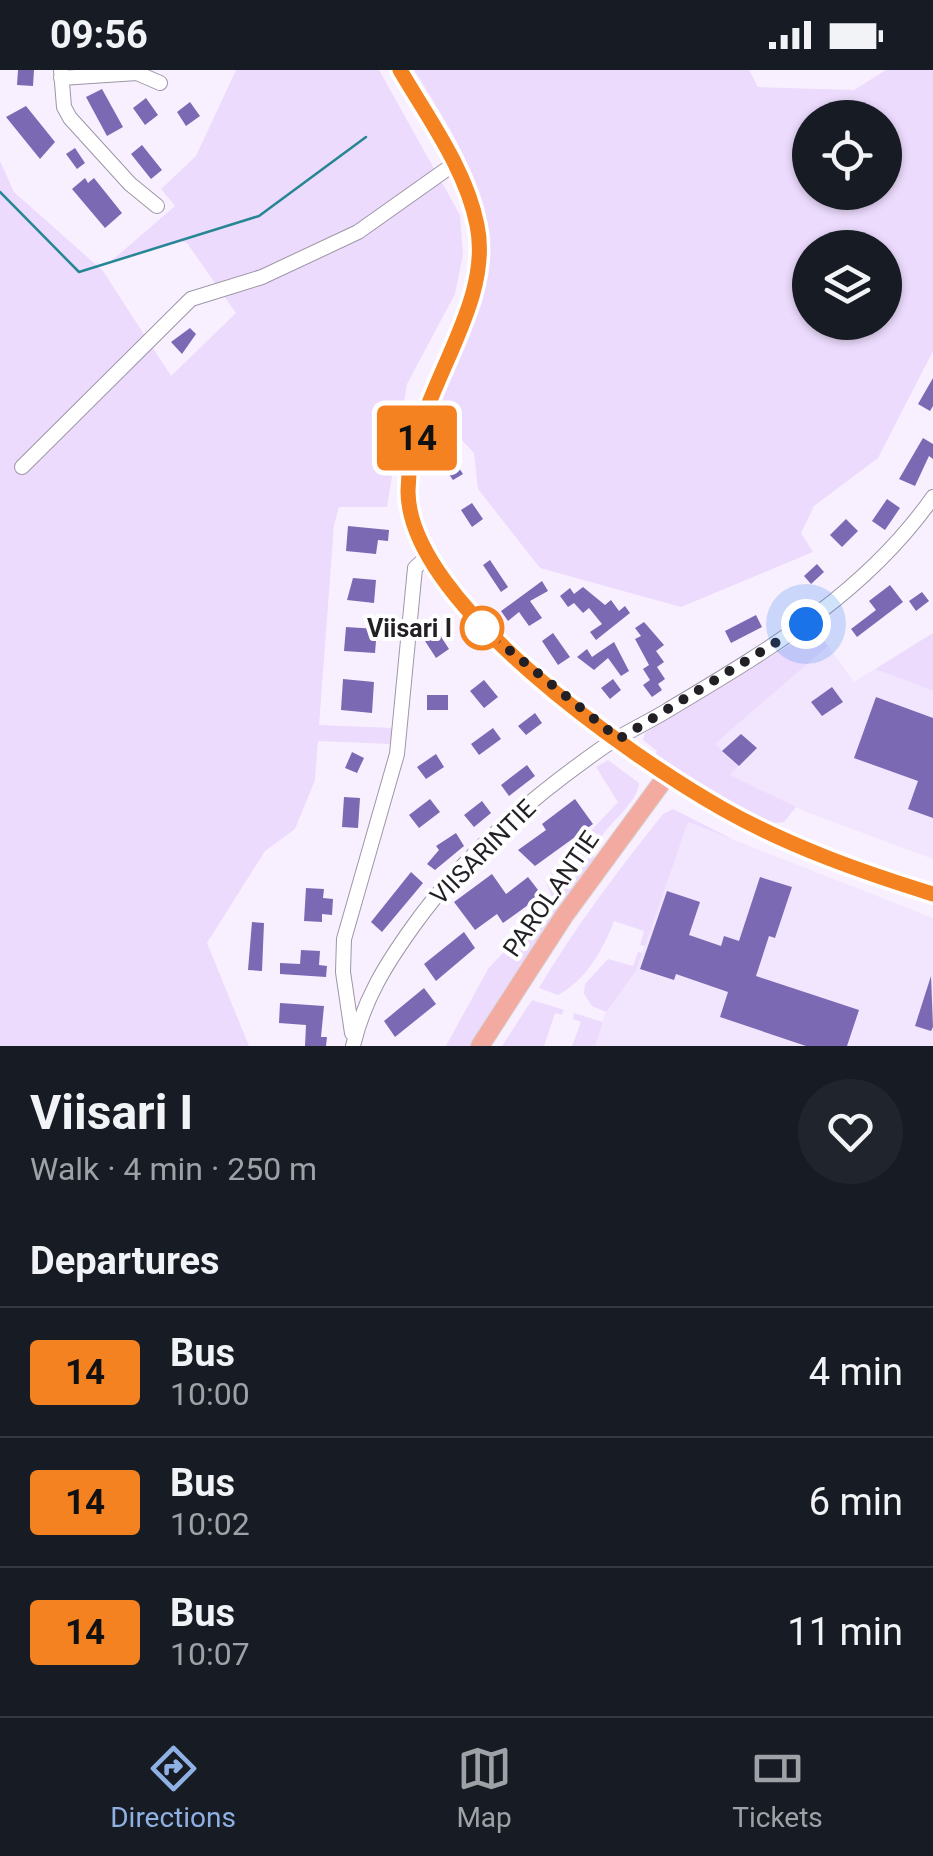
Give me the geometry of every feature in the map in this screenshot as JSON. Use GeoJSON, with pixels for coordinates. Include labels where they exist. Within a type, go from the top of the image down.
{"type":"FeatureCollection","features":[{"type":"Feature","properties":{"kind":"main road"},"geometry":{"type":"LineString","coordinates":[[400,70],[454,164],[474,209],[480,249],[466,315],[430,392],[412,458],[409,504],[416,530],[430,555],[470,614],[504,650],[668,774],[764,830],[933,894]]}},
{"type":"Feature","properties":{"kind":"main road","name":"PAROLANTIE"},"geometry":{"type":"LineString","coordinates":[[480,1046],[564,916],[668,774]]}},
{"type":"Feature","properties":{"kind":"street"},"geometry":{"type":"LineString","coordinates":[[157,206],[70,118],[61,74],[138,73],[160,82]]}},
{"type":"Feature","properties":{"kind":"street"},"geometry":{"type":"LineString","coordinates":[[22,467],[191,299],[262,276],[358,232],[454,164]]}},
{"type":"Feature","properties":{"kind":"street"},"geometry":{"type":"LineString","coordinates":[[619,739],[824,612],[894,548],[933,497]]}},
{"type":"Feature","properties":{"kind":"street"},"geometry":{"type":"LineString","coordinates":[[353,1044],[343,972],[344,939],[397,754],[415,568],[430,555]]}},
{"type":"Feature","properties":{"kind":"street","name":"VIISARINTIE"},"geometry":{"type":"LineString","coordinates":[[353,1044],[369,994],[439,890],[502,826],[619,739]]}},
{"type":"Feature","properties":{"kind":"shaded area"},"geometry":{"type":"Polygon","coordinates":[[[236,70],[379,70],[460,215],[463,255],[455,294],[407,384],[387,507],[339,507],[334,525],[319,725],[393,728],[390,744],[318,741],[315,780],[295,829],[265,851],[207,943],[249,1046],[0,1046],[0,161],[14,192],[103,271],[171,376],[236,313],[187,243],[181,241],[109,263],[175,206],[161,189],[196,156],[236,70]]]}},
{"type":"Feature","properties":{"kind":"shaded area"},"geometry":{"type":"Polygon","coordinates":[[[414,70],[749,70],[758,87],[854,90],[886,70],[933,70],[933,351],[878,458],[814,506],[801,533],[813,552],[681,607],[540,568],[478,489],[474,453],[460,438],[432,429],[477,314],[489,248],[476,186],[449,127],[414,70]]]}},
{"type":"Feature","properties":{"kind":"shaded area"},"geometry":{"type":"Polygon","coordinates":[[[816,629],[828,646],[715,744],[738,766],[730,775],[796,807],[784,822],[767,824],[654,756],[657,751],[643,740],[645,733],[816,629]]]}},
{"type":"Feature","properties":{"kind":"shaded area"},"geometry":{"type":"Polygon","coordinates":[[[933,633],[933,691],[875,669],[933,633]]]}},
{"type":"Feature","properties":{"kind":"shaded area"},"geometry":{"type":"Polygon","coordinates":[[[828,646],[854,682],[875,669],[933,691],[933,859],[804,811],[729,775],[715,744],[828,646]]]}},
{"type":"Feature","properties":{"kind":"shaded area"},"geometry":{"type":"Polygon","coordinates":[[[608,760],[639,783],[636,793],[600,839],[594,858],[470,1046],[446,1046],[488,969],[553,899],[545,880],[618,802],[596,767],[608,760]]]}},
{"type":"Feature","properties":{"kind":"shaded area"},"geometry":{"type":"Polygon","coordinates":[[[673,809],[734,840],[688,822],[645,946],[640,945],[644,931],[614,921],[599,953],[577,981],[558,995],[539,988],[614,877],[663,814],[673,809]]]}},
{"type":"Feature","properties":{"kind":"shaded area"},"geometry":{"type":"Polygon","coordinates":[[[688,822],[933,918],[933,1046],[595,1046],[606,1011],[636,971],[688,822]]]}},
{"type":"Feature","properties":{"kind":"shaded area"},"geometry":{"type":"Polygon","coordinates":[[[638,952],[642,953],[636,971],[606,1012],[592,1006],[584,994],[585,984],[608,959],[633,966],[638,952]]]}},
{"type":"Feature","properties":{"kind":"shaded area"},"geometry":{"type":"Polygon","coordinates":[[[532,1000],[564,1010],[562,1015],[555,1013],[544,1046],[502,1046],[532,1000]]]}},
{"type":"Feature","properties":{"kind":"shaded area"},"geometry":{"type":"Polygon","coordinates":[[[574,1013],[603,1022],[595,1046],[572,1046],[581,1022],[573,1019],[574,1013]]]}},
{"type":"Feature","properties":{"kind":"building"},"geometry":{"type":"Polygon","coordinates":[[[18,70],[34,70],[33,86],[17,85],[18,70]]]}},
{"type":"Feature","properties":{"kind":"building"},"geometry":{"type":"Polygon","coordinates":[[[102,89],[123,127],[107,136],[86,97],[102,89]]]}},
{"type":"Feature","properties":{"kind":"building"},"geometry":{"type":"Polygon","coordinates":[[[146,98],[158,115],[145,125],[133,108],[146,98]]]}},
{"type":"Feature","properties":{"kind":"building"},"geometry":{"type":"Polygon","coordinates":[[[190,102],[200,116],[186,126],[177,112],[190,102]]]}},
{"type":"Feature","properties":{"kind":"building"},"geometry":{"type":"Polygon","coordinates":[[[26,106],[55,142],[40,159],[6,117],[26,106]]]}},
{"type":"Feature","properties":{"kind":"building"},"geometry":{"type":"Polygon","coordinates":[[[142,145],[162,170],[151,179],[131,154],[142,145]]]}},
{"type":"Feature","properties":{"kind":"building"},"geometry":{"type":"Polygon","coordinates":[[[75,148],[85,163],[77,169],[66,154],[75,148]]]}},
{"type":"Feature","properties":{"kind":"building"},"geometry":{"type":"Polygon","coordinates":[[[85,178],[88,183],[94,178],[122,213],[105,228],[72,189],[85,178]]]}},
{"type":"Feature","properties":{"kind":"building"},"geometry":{"type":"Polygon","coordinates":[[[190,328],[196,334],[182,354],[171,342],[190,328]]]}},
{"type":"Feature","properties":{"kind":"building"},"geometry":{"type":"Polygon","coordinates":[[[933,378],[933,406],[930,411],[918,404],[933,378]]]}},
{"type":"Feature","properties":{"kind":"building"},"geometry":{"type":"Polygon","coordinates":[[[923,438],[933,444],[933,459],[929,456],[915,486],[899,479],[923,438]]]}},
{"type":"Feature","properties":{"kind":"building"},"geometry":{"type":"Polygon","coordinates":[[[453,459],[463,474],[453,480],[443,466],[453,459]]]}},
{"type":"Feature","properties":{"kind":"building"},"geometry":{"type":"Polygon","coordinates":[[[887,499],[900,508],[885,530],[872,521],[887,499]]]}},
{"type":"Feature","properties":{"kind":"building"},"geometry":{"type":"Polygon","coordinates":[[[472,503],[483,519],[472,527],[461,510],[472,503]]]}},
{"type":"Feature","properties":{"kind":"building"},"geometry":{"type":"Polygon","coordinates":[[[846,519],[858,531],[842,547],[830,535],[846,519]]]}},
{"type":"Feature","properties":{"kind":"building"},"geometry":{"type":"Polygon","coordinates":[[[348,526],[389,530],[388,541],[378,540],[376,554],[346,551],[348,526]]]}},
{"type":"Feature","properties":{"kind":"building"},"geometry":{"type":"Polygon","coordinates":[[[490,560],[508,587],[501,592],[483,565],[490,560]]]}},
{"type":"Feature","properties":{"kind":"building"},"geometry":{"type":"Polygon","coordinates":[[[817,564],[824,572],[811,584],[804,576],[817,564]]]}},
{"type":"Feature","properties":{"kind":"building"},"geometry":{"type":"Polygon","coordinates":[[[353,578],[376,580],[374,603],[347,600],[353,578]]]}},
{"type":"Feature","properties":{"kind":"building"},"geometry":{"type":"Polygon","coordinates":[[[542,581],[548,591],[530,601],[542,618],[529,626],[519,612],[508,621],[501,611],[542,581]]]}},
{"type":"Feature","properties":{"kind":"building"},"geometry":{"type":"Polygon","coordinates":[[[890,585],[903,602],[857,637],[851,629],[876,610],[869,601],[890,585]]]}},
{"type":"Feature","properties":{"kind":"building"},"geometry":{"type":"Polygon","coordinates":[[[583,587],[605,605],[611,600],[619,611],[625,606],[630,613],[596,640],[590,632],[602,624],[589,608],[583,613],[574,603],[568,607],[560,596],[570,588],[574,594],[583,587]]]}},
{"type":"Feature","properties":{"kind":"building"},"geometry":{"type":"Polygon","coordinates":[[[922,592],[929,601],[916,611],[909,601],[922,592]]]}},
{"type":"Feature","properties":{"kind":"building"},"geometry":{"type":"Polygon","coordinates":[[[756,615],[762,627],[731,643],[725,631],[756,615]]]}},
{"type":"Feature","properties":{"kind":"building"},"geometry":{"type":"Polygon","coordinates":[[[644,622],[664,645],[656,651],[664,662],[657,667],[665,679],[658,684],[662,690],[652,697],[643,685],[650,680],[643,669],[649,665],[635,639],[641,636],[635,628],[644,622]]]}},
{"type":"Feature","properties":{"kind":"building"},"geometry":{"type":"Polygon","coordinates":[[[346,627],[377,629],[375,653],[344,651],[346,627]]]}},
{"type":"Feature","properties":{"kind":"building"},"geometry":{"type":"Polygon","coordinates":[[[438,632],[449,649],[436,658],[425,641],[438,632]]]}},
{"type":"Feature","properties":{"kind":"building"},"geometry":{"type":"Polygon","coordinates":[[[553,633],[570,657],[558,665],[542,641],[553,633]]]}},
{"type":"Feature","properties":{"kind":"building"},"geometry":{"type":"Polygon","coordinates":[[[614,642],[629,671],[621,676],[608,658],[594,670],[577,657],[587,649],[592,657],[614,642]]]}},
{"type":"Feature","properties":{"kind":"building"},"geometry":{"type":"Polygon","coordinates":[[[343,679],[374,682],[372,713],[341,710],[343,679]]]}},
{"type":"Feature","properties":{"kind":"building"},"geometry":{"type":"Polygon","coordinates":[[[613,679],[621,690],[610,699],[601,688],[613,679]]]}},
{"type":"Feature","properties":{"kind":"building"},"geometry":{"type":"Polygon","coordinates":[[[484,680],[498,697],[484,708],[470,691],[484,680]]]}},
{"type":"Feature","properties":{"kind":"building"},"geometry":{"type":"Polygon","coordinates":[[[832,687],[843,702],[822,716],[811,702],[832,687]]]}},
{"type":"Feature","properties":{"kind":"building"},"geometry":{"type":"Polygon","coordinates":[[[427,695],[448,695],[448,710],[427,710],[427,695]]]}},
{"type":"Feature","properties":{"kind":"building"},"geometry":{"type":"Polygon","coordinates":[[[876,697],[933,718],[933,818],[908,809],[918,781],[854,758],[876,697]]]}},
{"type":"Feature","properties":{"kind":"building"},"geometry":{"type":"Polygon","coordinates":[[[535,713],[542,723],[526,735],[518,726],[535,713]]]}},
{"type":"Feature","properties":{"kind":"building"},"geometry":{"type":"Polygon","coordinates":[[[493,728],[501,739],[479,755],[471,744],[493,728]]]}},
{"type":"Feature","properties":{"kind":"building"},"geometry":{"type":"Polygon","coordinates":[[[741,734],[757,748],[739,766],[722,751],[741,734]]]}},
{"type":"Feature","properties":{"kind":"building"},"geometry":{"type":"Polygon","coordinates":[[[352,752],[364,758],[357,773],[345,768],[352,752]]]}},
{"type":"Feature","properties":{"kind":"building"},"geometry":{"type":"Polygon","coordinates":[[[436,754],[444,767],[426,779],[417,767],[436,754]]]}},
{"type":"Feature","properties":{"kind":"building"},"geometry":{"type":"Polygon","coordinates":[[[527,765],[535,776],[509,796],[501,785],[527,765]]]}},
{"type":"Feature","properties":{"kind":"building"},"geometry":{"type":"Polygon","coordinates":[[[344,797],[360,798],[358,828],[342,827],[344,797]]]}},
{"type":"Feature","properties":{"kind":"building"},"geometry":{"type":"Polygon","coordinates":[[[430,799],[440,812],[419,828],[409,815],[430,799]]]}},
{"type":"Feature","properties":{"kind":"building"},"geometry":{"type":"Polygon","coordinates":[[[575,799],[593,824],[535,866],[518,850],[546,830],[542,824],[575,799]]]}},
{"type":"Feature","properties":{"kind":"building"},"geometry":{"type":"Polygon","coordinates":[[[482,801],[491,813],[474,827],[464,815],[482,801]]]}},
{"type":"Feature","properties":{"kind":"building"},"geometry":{"type":"Polygon","coordinates":[[[456,833],[464,846],[435,870],[427,864],[439,850],[436,846],[456,833]]]}},
{"type":"Feature","properties":{"kind":"building"},"geometry":{"type":"Polygon","coordinates":[[[411,872],[423,883],[382,932],[371,922],[411,872]]]}},
{"type":"Feature","properties":{"kind":"building"},"geometry":{"type":"Polygon","coordinates":[[[492,874],[506,894],[528,877],[542,895],[503,923],[497,914],[475,930],[454,902],[492,874]]]}},
{"type":"Feature","properties":{"kind":"building"},"geometry":{"type":"Polygon","coordinates":[[[760,877],[792,887],[775,938],[769,936],[756,976],[859,1010],[847,1046],[806,1046],[720,1017],[728,992],[676,974],[674,980],[640,969],[667,891],[700,902],[689,935],[721,946],[724,936],[739,941],[760,877]]]}},
{"type":"Feature","properties":{"kind":"building"},"geometry":{"type":"Polygon","coordinates":[[[306,888],[324,889],[323,898],[333,899],[332,915],[322,914],[322,922],[304,921],[306,888]]]}},
{"type":"Feature","properties":{"kind":"building"},"geometry":{"type":"Polygon","coordinates":[[[252,922],[264,923],[262,971],[248,970],[252,922]]]}},
{"type":"Feature","properties":{"kind":"building"},"geometry":{"type":"Polygon","coordinates":[[[464,932],[475,948],[436,981],[424,964],[464,932]]]}},
{"type":"Feature","properties":{"kind":"building"},"geometry":{"type":"Polygon","coordinates":[[[301,950],[320,951],[319,965],[327,966],[326,977],[280,974],[280,963],[300,964],[301,950]]]}},
{"type":"Feature","properties":{"kind":"building"},"geometry":{"type":"Polygon","coordinates":[[[931,976],[933,1027],[931,1031],[915,1026],[931,976]]]}},
{"type":"Feature","properties":{"kind":"building"},"geometry":{"type":"Polygon","coordinates":[[[424,988],[436,1004],[395,1037],[384,1021],[424,988]]]}},
{"type":"Feature","properties":{"kind":"building"},"geometry":{"type":"Polygon","coordinates":[[[280,1003],[324,1006],[321,1037],[327,1037],[326,1046],[305,1046],[306,1025],[279,1023],[280,1003]]]}},
{"type":"Feature","properties":{"kind":"waterway"},"geometry":{"type":"LineString","coordinates":[[0,192],[79,272],[259,216],[366,137]]}},
{"type":"Feature","properties":{"kind":"bus line","name":"14"},"geometry":{"type":"LineString","coordinates":[[400,70],[454,164],[474,209],[480,249],[466,315],[430,392],[421,421],[408,486],[416,530],[439,571],[470,614],[504,650],[668,774],[764,830],[933,894]]}},
{"type":"Feature","properties":{"kind":"place","name":"Viisari I"},"geometry":{"type":"Point","coordinates":[482,628]}},
{"type":"Feature","properties":{"kind":"route"},"geometry":{"type":"LineString","coordinates":[[482,628],[504,650],[619,739],[806,624]]}}]}
